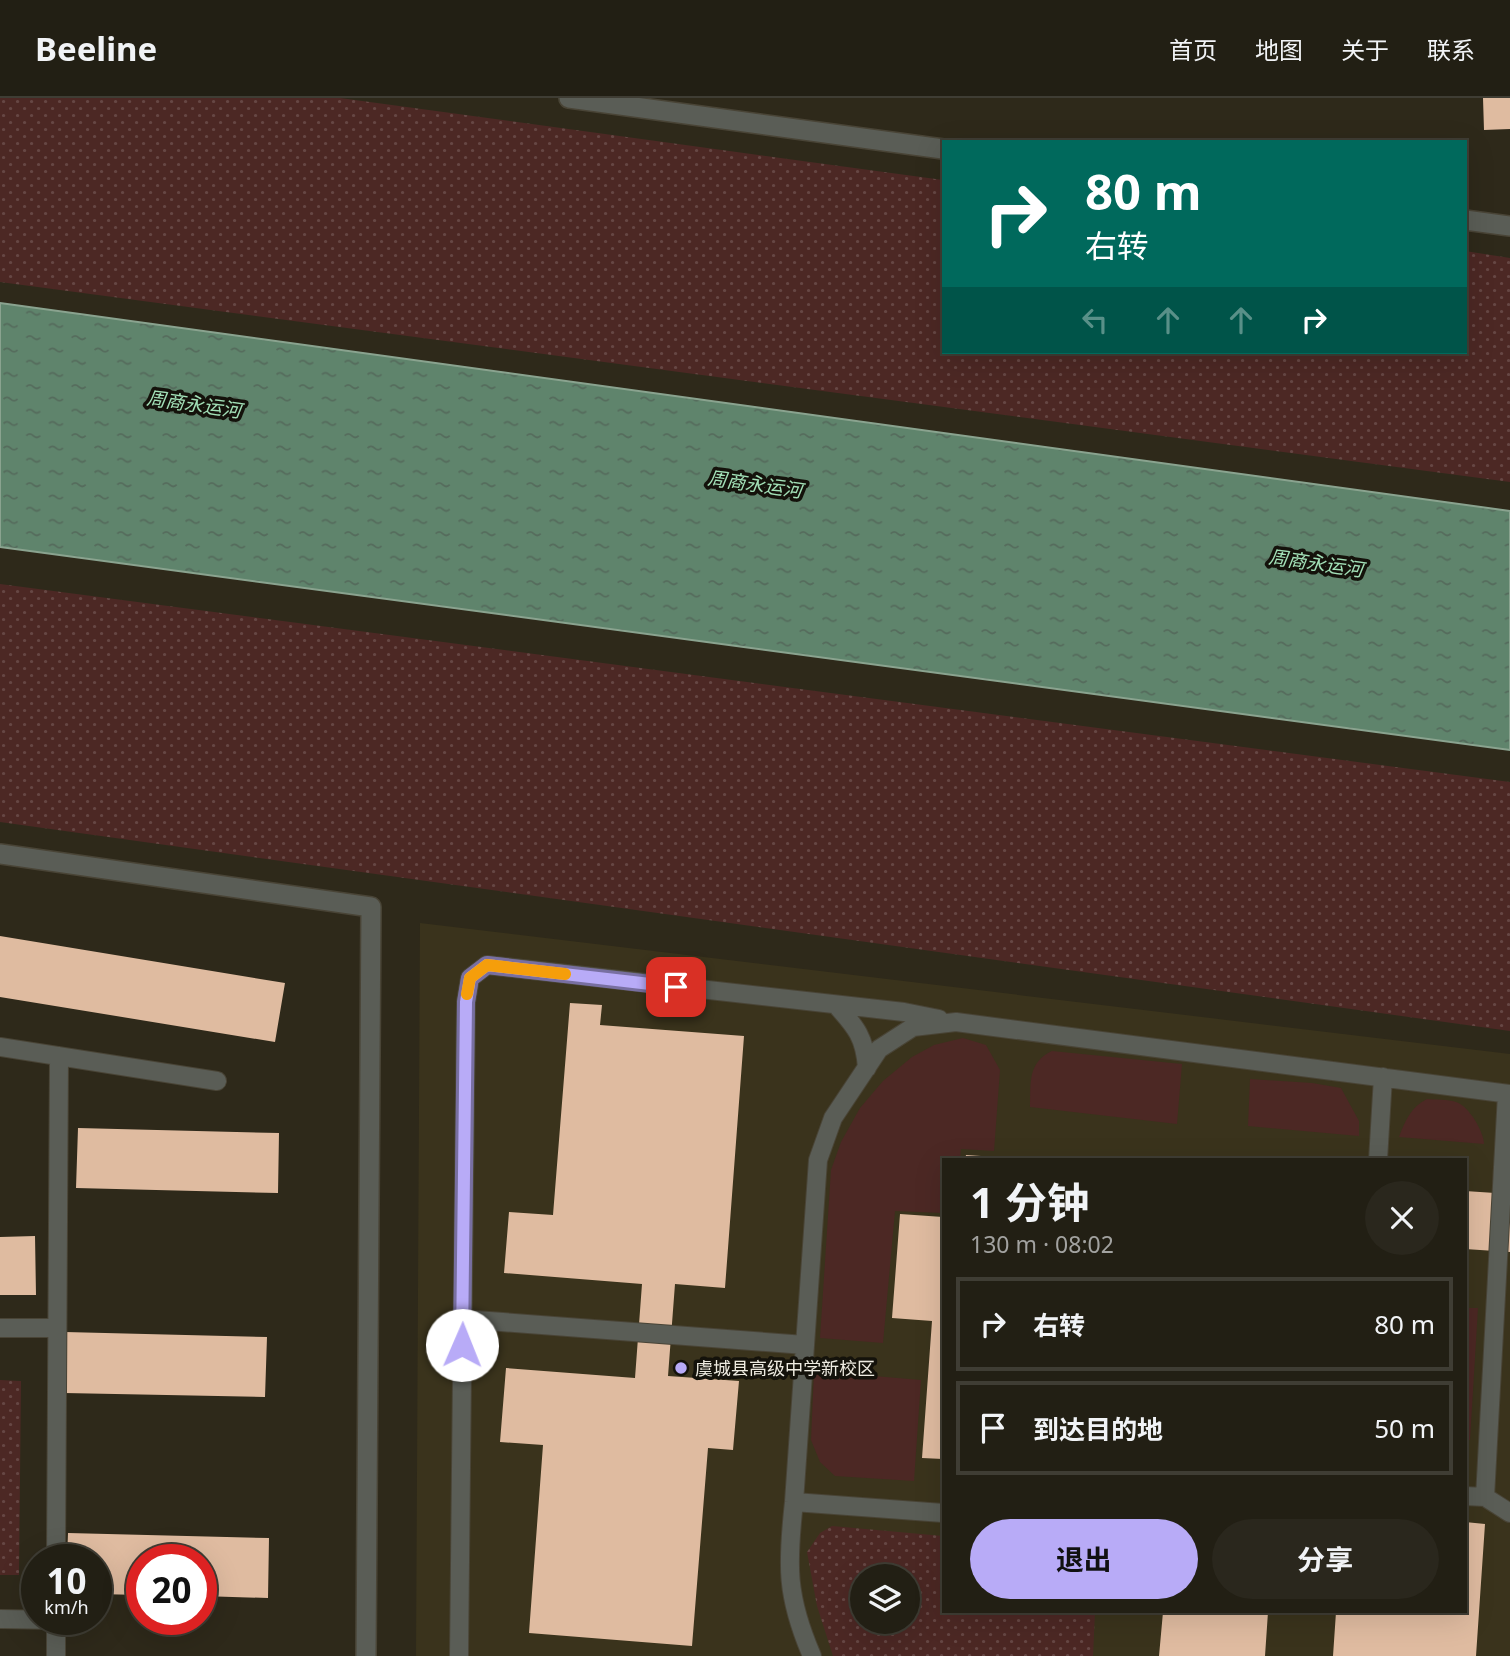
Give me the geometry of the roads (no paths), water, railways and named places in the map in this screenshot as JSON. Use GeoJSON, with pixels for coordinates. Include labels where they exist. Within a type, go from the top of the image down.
{"type":"FeatureCollection","features":[{"type":"Feature","properties":{"kind":"street"},"geometry":{"type":"LineString","coordinates":[[569,98],[942,149]]}},
{"type":"Feature","properties":{"kind":"street"},"geometry":{"type":"LineString","coordinates":[[1467,220],[1510,226]]}},
{"type":"Feature","properties":{"kind":"street"},"geometry":{"type":"LineString","coordinates":[[0,854],[371,906],[366,1656]]}},
{"type":"Feature","properties":{"kind":"lane"},"geometry":{"type":"LineString","coordinates":[[459,1656],[466,1002],[470,978],[487,965],[904,1012],[956,1022],[1509,1094],[1485,1497]]}},
{"type":"Feature","properties":{"kind":"lane"},"geometry":{"type":"LineString","coordinates":[[837,1006],[856,1026],[866,1049],[867,1068]]}},
{"type":"Feature","properties":{"kind":"lane"},"geometry":{"type":"LineString","coordinates":[[812,1656],[796,1613],[789,1582],[788,1553],[794,1502],[818,1160],[833,1118],[879,1049],[913,1027],[956,1022]]}},
{"type":"Feature","properties":{"kind":"lane"},"geometry":{"type":"LineString","coordinates":[[0,1047],[217,1081]]}},
{"type":"Feature","properties":{"kind":"lane"},"geometry":{"type":"LineString","coordinates":[[56,1544],[59,1056]]}},
{"type":"Feature","properties":{"kind":"lane"},"geometry":{"type":"LineString","coordinates":[[1378,1158],[1384,1077]]}},
{"type":"Feature","properties":{"kind":"lane"},"geometry":{"type":"LineString","coordinates":[[463,1319],[805,1345]]}},
{"type":"Feature","properties":{"kind":"lane"},"geometry":{"type":"LineString","coordinates":[[0,1328],[57,1328]]}},
{"type":"Feature","properties":{"kind":"lane"},"geometry":{"type":"LineString","coordinates":[[1467,1496],[1485,1497],[1510,1513]]}},
{"type":"Feature","properties":{"kind":"lane"},"geometry":{"type":"LineString","coordinates":[[794,1502],[942,1513]]}},
{"type":"Feature","properties":{"kind":"lane"},"geometry":{"type":"LineString","coordinates":[[0,1619],[21,1619]]}},
{"type":"Feature","properties":{"kind":"lane"},"geometry":{"type":"LineString","coordinates":[[56,1635],[56,1656]]}},
{"type":"Feature","properties":{"kind":"water","name":"周商永运河"},"geometry":{"type":"Polygon","coordinates":[[[0,303],[1510,511],[1510,750],[0,547],[0,303]]]}},
{"type":"Feature","properties":{"kind":"place","name":"虞城县高级中学新校区"},"geometry":{"type":"Point","coordinates":[681,1368]}}]}
